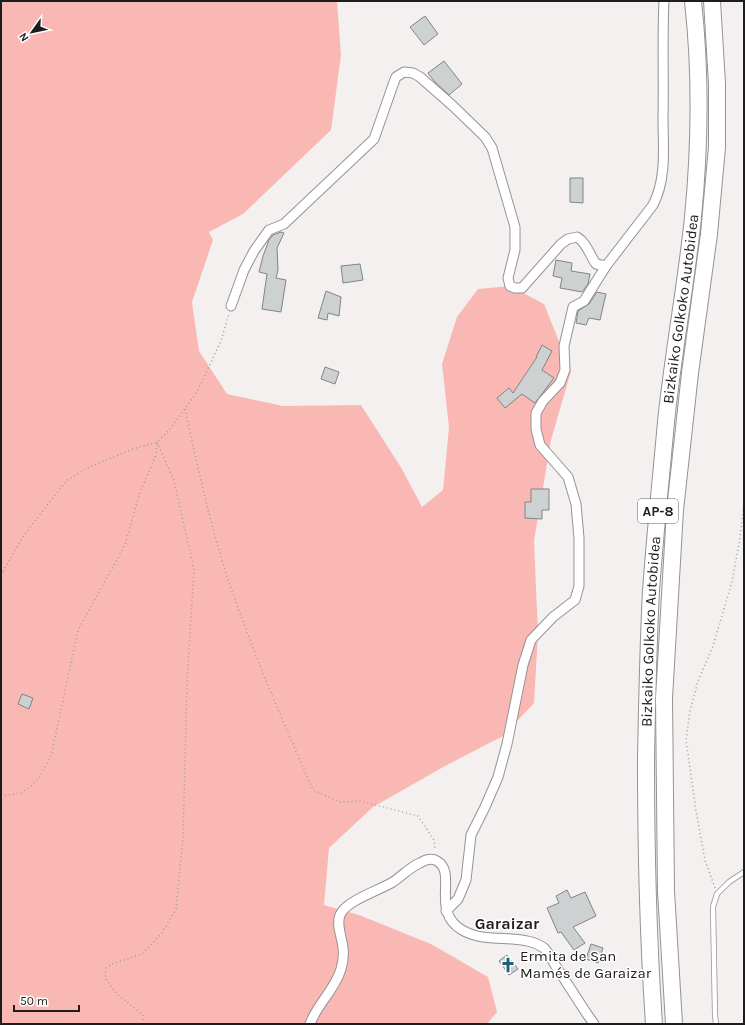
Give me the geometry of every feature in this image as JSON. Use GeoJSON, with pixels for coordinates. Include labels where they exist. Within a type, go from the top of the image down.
{"type":"FeatureCollection","features":[{"type":"Feature","properties":{"kind":"highway","name":"Bizkaiko Golkoko Autobidea"},"geometry":{"type":"LineString","coordinates":[[654,1024],[647,887],[647,689],[651,591],[659,494],[673,366],[693,217],[698,144],[697,50],[692,1]]}},
{"type":"Feature","properties":{"kind":"highway","name":"Bizkaiko Golkoko Autobidea"},"geometry":{"type":"LineString","coordinates":[[674,1024],[666,891],[664,698],[675,510],[690,373],[709,234],[717,147],[716,78],[712,1]]}},
{"type":"Feature","properties":{"kind":"street"},"geometry":{"type":"LineString","coordinates":[[446,911],[458,899],[466,880],[471,834],[498,777],[507,744],[523,666],[531,640],[553,617],[575,600],[579,586],[579,538],[576,504],[568,477],[540,445],[536,429],[536,413],[543,401],[560,383],[565,370],[564,346],[573,307],[584,301],[606,266],[653,205],[658,195],[662,176],[664,144],[664,1]]}},
{"type":"Feature","properties":{"kind":"street"},"geometry":{"type":"LineString","coordinates":[[231,306],[244,270],[254,251],[269,230],[284,224],[374,139],[396,77],[404,72],[413,73],[420,77],[459,111],[485,137],[492,148],[515,227],[515,250],[508,278],[510,286],[522,288],[561,244],[568,239],[577,237],[584,241],[590,256],[596,264],[606,266]]}},
{"type":"Feature","properties":{"kind":"street"},"geometry":{"type":"LineString","coordinates":[[310,1024],[315,1012],[336,982],[341,969],[343,947],[339,916],[344,908],[352,902],[393,882],[419,863],[430,859],[436,860],[442,864],[446,871],[445,907],[453,924],[461,930],[474,936],[526,940],[544,948],[594,1024]]}},
{"type":"Feature","properties":{"kind":"lane"},"geometry":{"type":"LineString","coordinates":[[716,1024],[713,907],[717,894],[729,882],[744,872]]}},
{"type":"Feature","properties":{"kind":"path"},"geometry":{"type":"LineString","coordinates":[[1,575],[24,534],[66,481],[89,467],[133,449],[157,442],[170,429],[198,392],[221,341],[231,306]]}},
{"type":"Feature","properties":{"kind":"path"},"geometry":{"type":"LineString","coordinates":[[185,409],[206,507],[229,582],[276,708],[313,790],[340,802],[360,801],[418,816],[434,840],[436,860]]}},
{"type":"Feature","properties":{"kind":"path"},"geometry":{"type":"LineString","coordinates":[[1,796],[21,793],[30,787],[40,776],[51,756],[78,630],[125,544],[138,495],[156,455],[157,442]]}},
{"type":"Feature","properties":{"kind":"path"},"geometry":{"type":"LineString","coordinates":[[143,1024],[143,1015],[116,993],[105,978],[106,968],[112,964],[142,954],[162,933],[176,908],[183,838],[187,681],[194,569],[174,481],[157,442]]}},
{"type":"Feature","properties":{"kind":"path"},"geometry":{"type":"LineString","coordinates":[[717,894],[705,860],[696,811],[686,740],[690,711],[698,681],[713,646],[732,582],[740,538],[744,501]]}},
{"type":"Feature","properties":{"kind":"shaded area"},"geometry":{"type":"Polygon","coordinates":[[[1,1],[337,1],[341,55],[331,130],[243,214],[209,232],[213,240],[192,302],[199,351],[227,394],[283,406],[361,405],[402,469],[422,507],[443,490],[449,427],[442,364],[457,317],[478,289],[510,286],[544,304],[571,371],[551,440],[534,541],[538,633],[534,703],[503,736],[445,766],[373,807],[329,848],[324,905],[359,915],[431,944],[488,977],[497,1012],[487,1024],[1,1024],[1,1]]]}},
{"type":"Feature","properties":{"kind":"building"},"geometry":{"type":"Polygon","coordinates":[[[425,16],[438,34],[424,45],[410,27],[425,16]]]}},
{"type":"Feature","properties":{"kind":"building"},"geometry":{"type":"Polygon","coordinates":[[[444,61],[462,84],[449,95],[428,73],[444,61]]]}},
{"type":"Feature","properties":{"kind":"building"},"geometry":{"type":"Polygon","coordinates":[[[570,178],[583,178],[583,203],[570,202],[570,178]]]}},
{"type":"Feature","properties":{"kind":"building"},"geometry":{"type":"Polygon","coordinates":[[[281,232],[284,233],[277,248],[278,270],[276,278],[286,280],[281,312],[262,309],[267,274],[259,272],[269,240],[273,235],[281,232]]]}},
{"type":"Feature","properties":{"kind":"building"},"geometry":{"type":"Polygon","coordinates":[[[556,260],[572,263],[571,271],[590,274],[588,284],[582,292],[560,288],[562,278],[553,276],[556,260]]]}},
{"type":"Feature","properties":{"kind":"building"},"geometry":{"type":"Polygon","coordinates":[[[360,264],[363,280],[343,283],[341,266],[360,264]]]}},
{"type":"Feature","properties":{"kind":"building"},"geometry":{"type":"Polygon","coordinates":[[[326,291],[341,297],[339,316],[328,313],[327,320],[318,318],[326,291]]]}},
{"type":"Feature","properties":{"kind":"building"},"geometry":{"type":"Polygon","coordinates":[[[597,292],[606,294],[600,320],[589,318],[586,325],[576,323],[578,311],[589,304],[597,292]]]}},
{"type":"Feature","properties":{"kind":"building"},"geometry":{"type":"Polygon","coordinates":[[[542,345],[552,351],[542,370],[554,378],[535,403],[522,394],[505,408],[497,398],[509,388],[513,393],[537,357],[542,345]]]}},
{"type":"Feature","properties":{"kind":"building"},"geometry":{"type":"Polygon","coordinates":[[[325,367],[339,372],[335,384],[321,379],[325,367]]]}},
{"type":"Feature","properties":{"kind":"building"},"geometry":{"type":"Polygon","coordinates":[[[531,489],[549,489],[549,510],[542,510],[542,519],[525,518],[525,502],[531,502],[531,489]]]}},
{"type":"Feature","properties":{"kind":"building"},"geometry":{"type":"Polygon","coordinates":[[[22,694],[33,698],[29,709],[18,704],[22,694]]]}},
{"type":"Feature","properties":{"kind":"building"},"geometry":{"type":"Polygon","coordinates":[[[567,890],[571,898],[585,892],[596,916],[573,927],[585,943],[574,950],[561,932],[558,933],[547,908],[559,903],[556,896],[567,890]]]}},
{"type":"Feature","properties":{"kind":"building"},"geometry":{"type":"Polygon","coordinates":[[[591,944],[603,948],[598,963],[586,959],[591,944]]]}},
{"type":"Feature","properties":{"kind":"building","name":"Ermita de San Mamés de Garaizar"},"geometry":{"type":"Polygon","coordinates":[[[507,955],[518,969],[509,975],[499,961],[507,955]]]}},
{"type":"Feature","properties":{"kind":"place","name":"Ermita de San Mamés de Garaizar"},"geometry":{"type":"Point","coordinates":[508,965]}},
{"type":"Feature","properties":{"kind":"district","name":"Garaizar"},"geometry":{"type":"Point","coordinates":[507,923]}}]}
